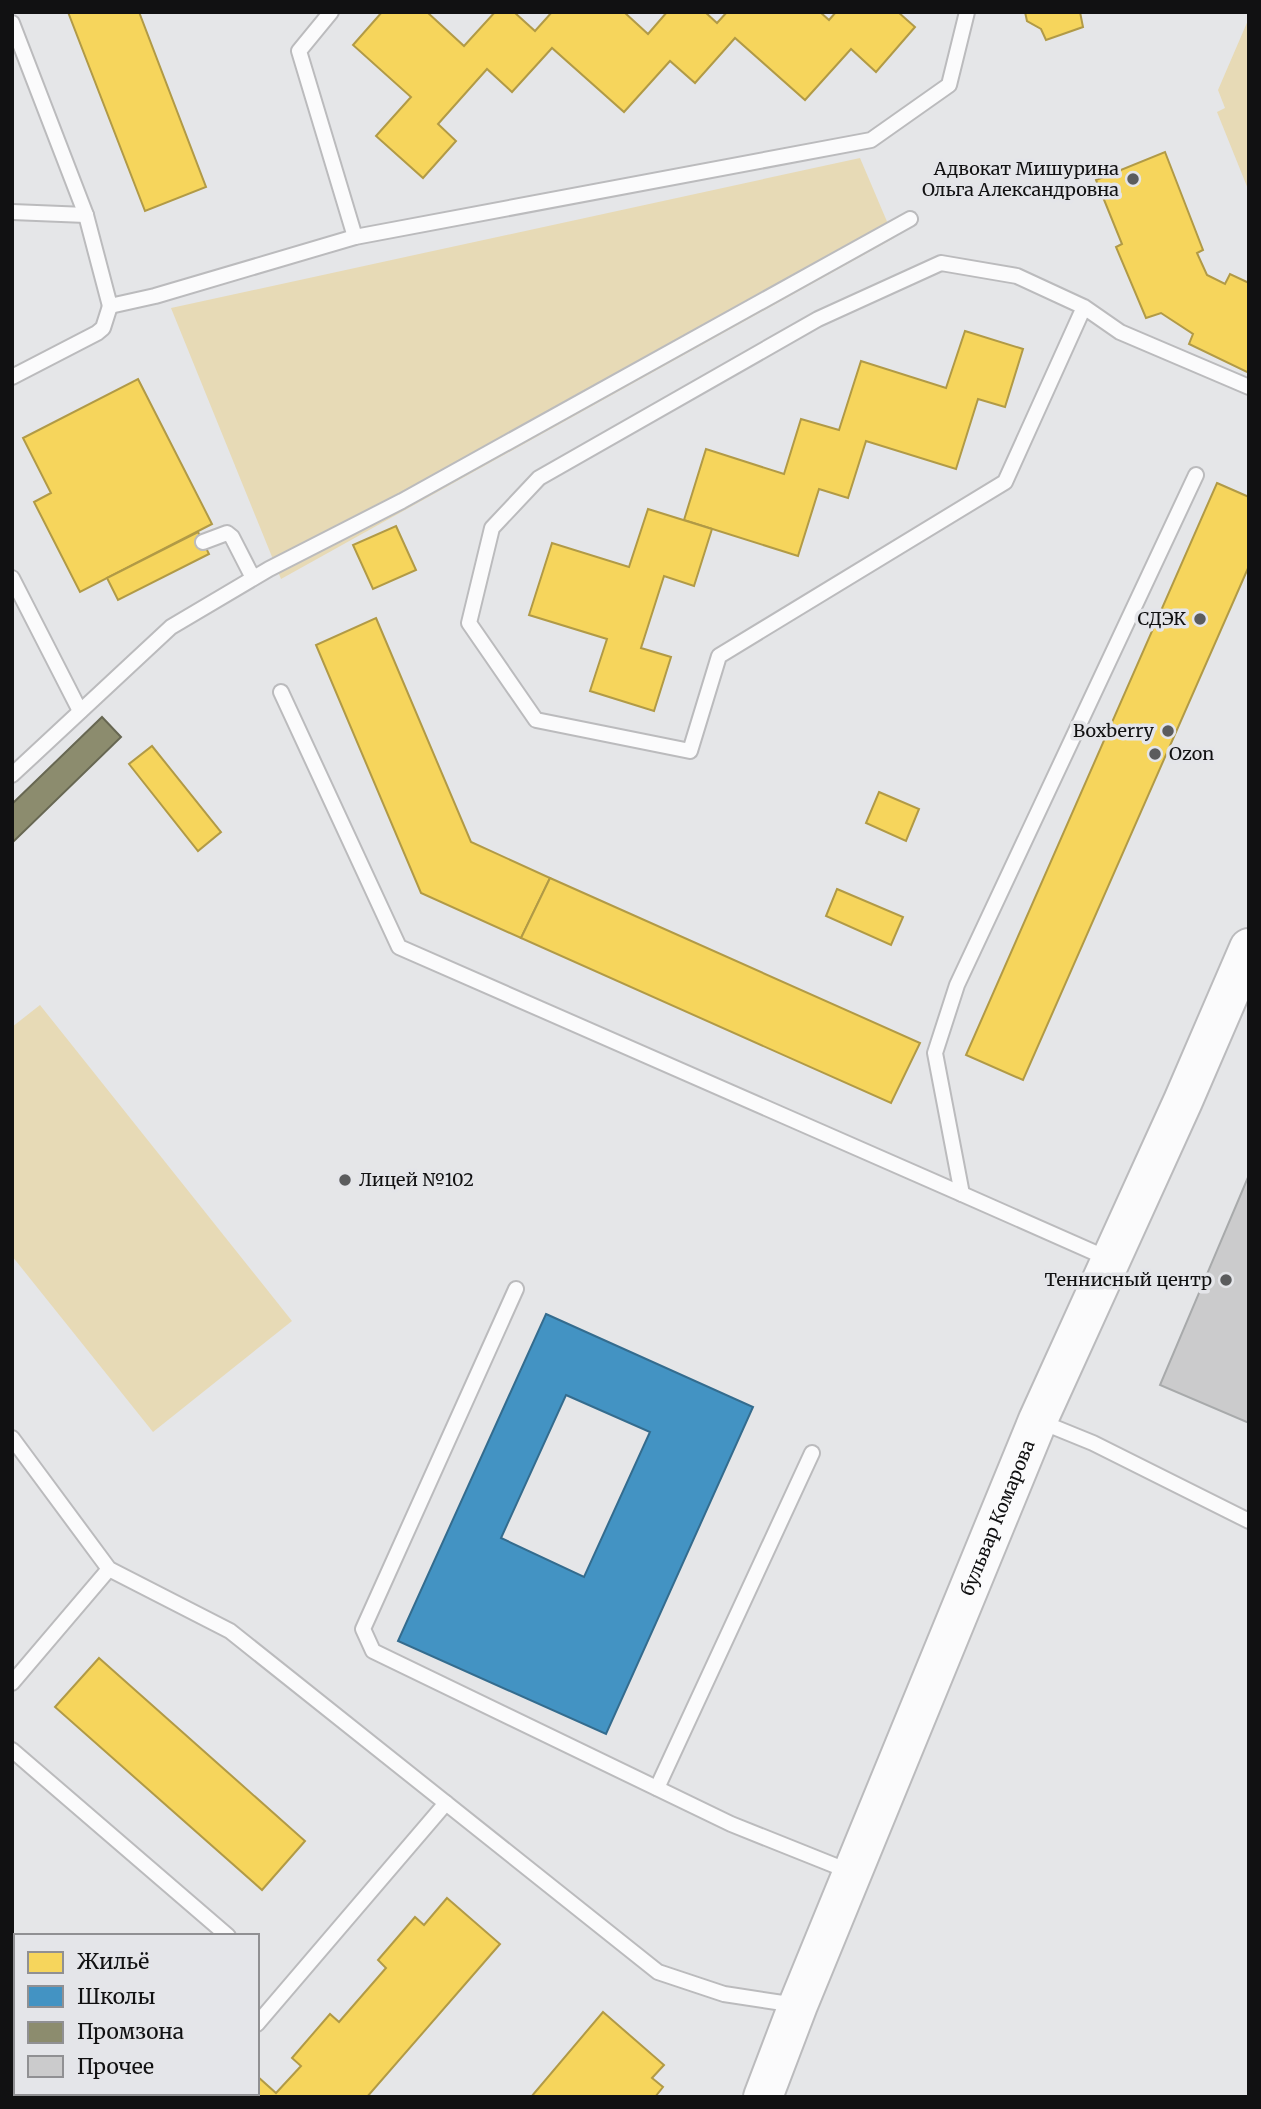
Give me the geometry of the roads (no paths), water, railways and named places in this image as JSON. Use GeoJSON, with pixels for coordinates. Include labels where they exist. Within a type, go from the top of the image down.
{"type":"FeatureCollection","features":[{"type":"Feature","properties":{"kind":"street","name":"бульвар Комарова"},"geometry":{"type":"LineString","coordinates":[[763,2097],[797,2005],[1038,1420],[1183,1101],[1249,948]]}},
{"type":"Feature","properties":{"kind":"lane"},"geometry":{"type":"LineString","coordinates":[[331,12],[299,51],[355,236]]}},
{"type":"Feature","properties":{"kind":"lane"},"geometry":{"type":"LineString","coordinates":[[110,306],[155,296],[355,236],[871,140],[949,85],[967,12]]}},
{"type":"Feature","properties":{"kind":"lane"},"geometry":{"type":"LineString","coordinates":[[12,23],[86,215],[110,306],[107,320],[97,333],[12,377]]}},
{"type":"Feature","properties":{"kind":"lane"},"geometry":{"type":"LineString","coordinates":[[12,212],[86,215]]}},
{"type":"Feature","properties":{"kind":"lane"},"geometry":{"type":"LineString","coordinates":[[12,775],[171,627],[253,578],[402,501],[910,219]]}},
{"type":"Feature","properties":{"kind":"lane"},"geometry":{"type":"LineString","coordinates":[[1084,307],[1005,482],[719,656],[690,751],[536,720],[469,623],[492,528],[539,478],[818,319],[941,263],[1017,276],[1084,307],[1120,332],[1249,387]]}},
{"type":"Feature","properties":{"kind":"lane"},"geometry":{"type":"LineString","coordinates":[[962,1194],[935,1053],[957,985],[1196,475]]}},
{"type":"Feature","properties":{"kind":"lane"},"geometry":{"type":"LineString","coordinates":[[203,542],[227,533],[232,537],[253,578]]}},
{"type":"Feature","properties":{"kind":"lane"},"geometry":{"type":"LineString","coordinates":[[12,578],[80,711]]}},
{"type":"Feature","properties":{"kind":"lane"},"geometry":{"type":"LineString","coordinates":[[281,692],[399,947],[1110,1259]]}},
{"type":"Feature","properties":{"kind":"lane"},"geometry":{"type":"LineString","coordinates":[[516,1289],[363,1629],[373,1651],[746,1830],[852,1872]]}},
{"type":"Feature","properties":{"kind":"lane"},"geometry":{"type":"LineString","coordinates":[[1038,1420],[1093,1443],[1249,1521]]}},
{"type":"Feature","properties":{"kind":"lane"},"geometry":{"type":"LineString","coordinates":[[12,1438],[109,1569],[230,1631],[658,1972],[724,1993],[797,2005]]}},
{"type":"Feature","properties":{"kind":"lane"},"geometry":{"type":"LineString","coordinates":[[657,1788],[812,1453]]}},
{"type":"Feature","properties":{"kind":"lane"},"geometry":{"type":"LineString","coordinates":[[12,1684],[109,1569]]}},
{"type":"Feature","properties":{"kind":"lane"},"geometry":{"type":"LineString","coordinates":[[12,1750],[226,1934]]}},
{"type":"Feature","properties":{"kind":"lane"},"geometry":{"type":"LineString","coordinates":[[259,2018],[446,1803]]}},
{"type":"Feature","properties":{"kind":"place","name":"Адвокат Мишурина Ольга Александровна"},"geometry":{"type":"Point","coordinates":[1133,179]}},
{"type":"Feature","properties":{"kind":"place","name":"СДЭК"},"geometry":{"type":"Point","coordinates":[1200,619]}},
{"type":"Feature","properties":{"kind":"place","name":"Boxberry"},"geometry":{"type":"Point","coordinates":[1168,731]}},
{"type":"Feature","properties":{"kind":"place","name":"Ozon"},"geometry":{"type":"Point","coordinates":[1155,754]}},
{"type":"Feature","properties":{"kind":"place","name":"Лицей №102"},"geometry":{"type":"Point","coordinates":[345,1180]}},
{"type":"Feature","properties":{"kind":"place","name":"Теннисный центр"},"geometry":{"type":"Point","coordinates":[1226,1280]}}]}
